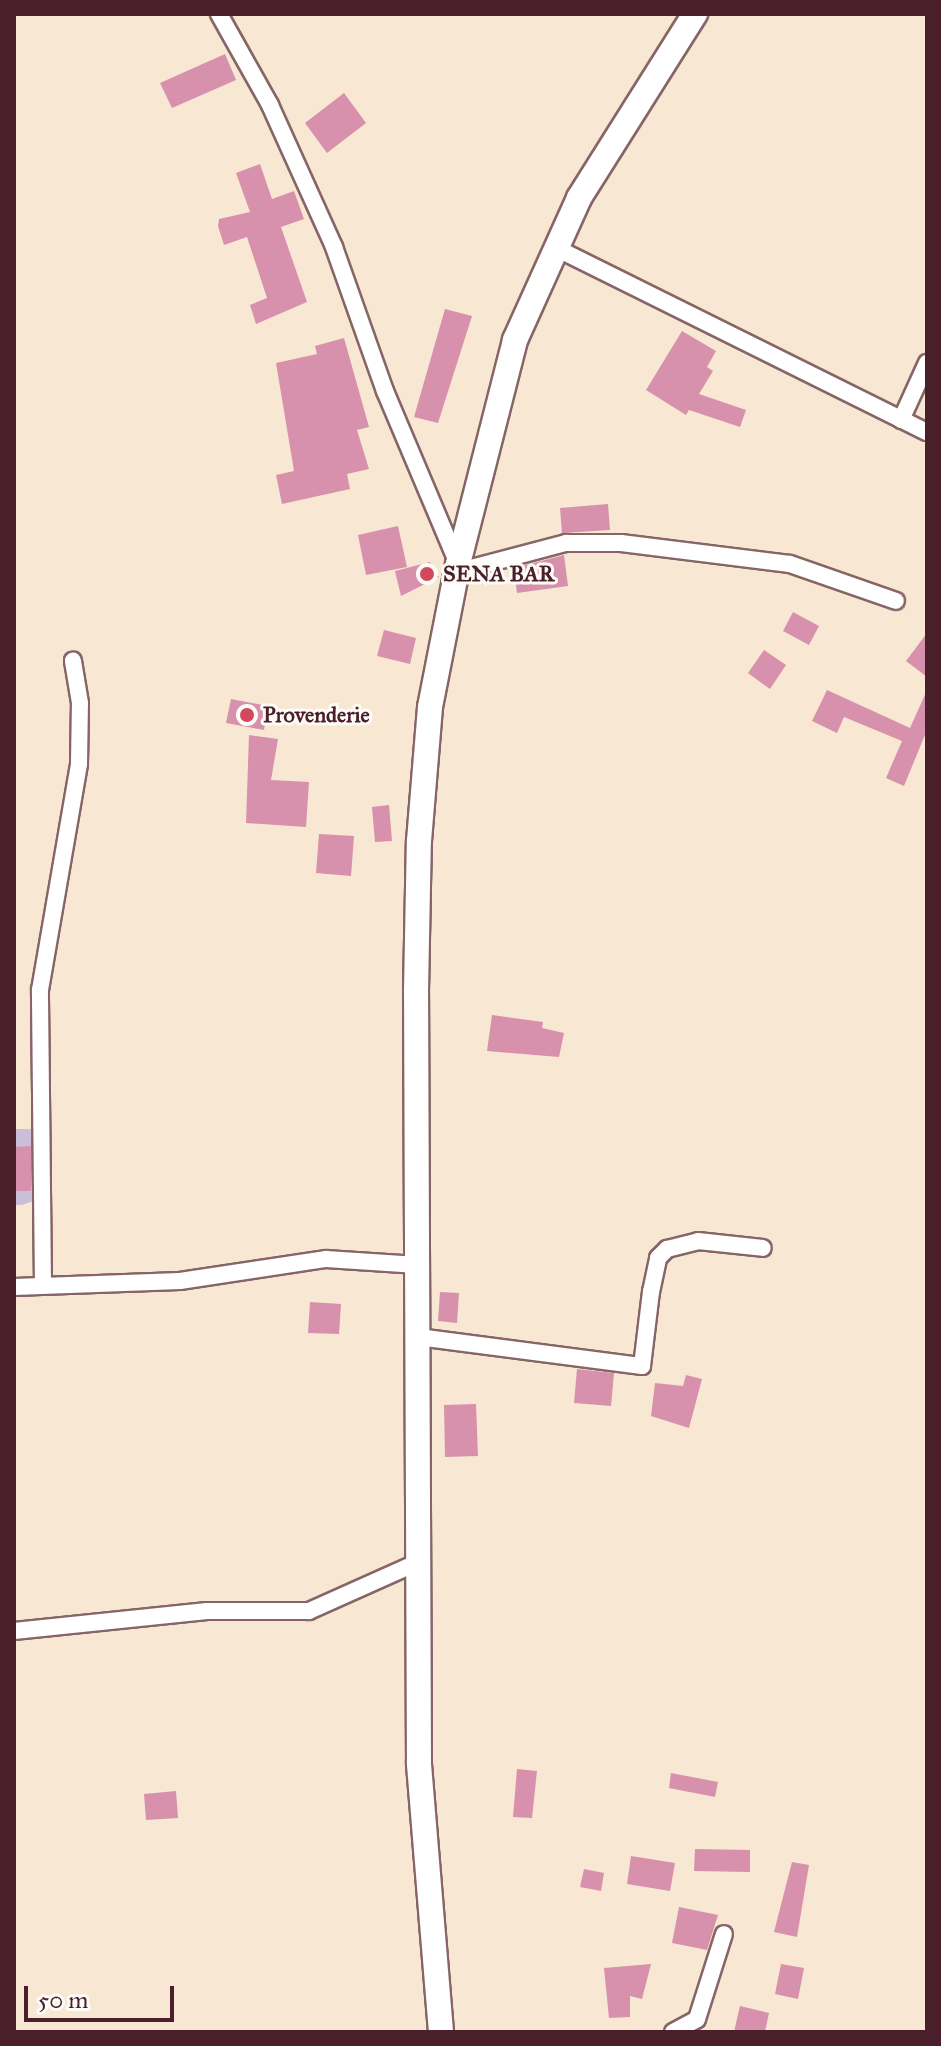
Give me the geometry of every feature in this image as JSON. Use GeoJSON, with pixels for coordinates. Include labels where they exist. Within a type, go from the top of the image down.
{"type":"FeatureCollection","features":[{"type":"Feature","properties":{"kind":"main road"},"geometry":{"type":"LineString","coordinates":[[441,2032],[419,1764],[419,841],[430,707],[457,568],[515,340],[554,247],[611,142],[695,14]]}},
{"type":"Feature","properties":{"kind":"street"},"geometry":{"type":"LineString","coordinates":[[219,14],[270,105],[334,247],[385,391],[457,568],[566,543],[621,543],[811,569],[896,601]]}},
{"type":"Feature","properties":{"kind":"street"},"geometry":{"type":"LineString","coordinates":[[554,247],[927,432]]}},
{"type":"Feature","properties":{"kind":"street"},"geometry":{"type":"LineString","coordinates":[[901,420],[927,363]]}},
{"type":"Feature","properties":{"kind":"street"},"geometry":{"type":"LineString","coordinates":[[43,1285],[40,990],[79,764],[80,703],[73,661]]}},
{"type":"Feature","properties":{"kind":"street"},"geometry":{"type":"LineString","coordinates":[[418,1337],[642,1366],[658,1258],[667,1249],[698,1241],[763,1248]]}},
{"type":"Feature","properties":{"kind":"street"},"geometry":{"type":"LineString","coordinates":[[14,1287],[180,1281],[326,1259],[418,1265]]}},
{"type":"Feature","properties":{"kind":"street"},"geometry":{"type":"LineString","coordinates":[[14,1631],[207,1611],[309,1611],[421,1561]]}},
{"type":"Feature","properties":{"kind":"street"},"geometry":{"type":"LineString","coordinates":[[673,2032],[697,2019],[724,1934]]}},
{"type":"Feature","properties":{"kind":"shaded area"},"geometry":{"type":"Polygon","coordinates":[[[14,1129],[32,1129],[45,1139],[45,1197],[22,1205],[14,1205],[14,1129]]]}},
{"type":"Feature","properties":{"kind":"building"},"geometry":{"type":"Polygon","coordinates":[[[225,54],[236,80],[172,108],[160,83],[225,54]]]}},
{"type":"Feature","properties":{"kind":"building"},"geometry":{"type":"Polygon","coordinates":[[[344,93],[366,123],[327,153],[305,123],[344,93]]]}},
{"type":"Feature","properties":{"kind":"building"},"geometry":{"type":"Polygon","coordinates":[[[260,164],[272,199],[294,191],[304,219],[281,227],[307,302],[256,324],[250,305],[267,298],[247,237],[224,245],[218,226],[219,219],[250,212],[236,173],[260,164]]]}},
{"type":"Feature","properties":{"kind":"building"},"geometry":{"type":"Polygon","coordinates":[[[445,309],[472,316],[438,423],[414,417],[445,309]]]}},
{"type":"Feature","properties":{"kind":"building"},"geometry":{"type":"Polygon","coordinates":[[[682,331],[716,351],[707,367],[713,371],[699,394],[746,410],[740,427],[689,410],[686,415],[646,390],[682,331]]]}},
{"type":"Feature","properties":{"kind":"building"},"geometry":{"type":"Polygon","coordinates":[[[344,338],[369,427],[357,430],[369,469],[347,474],[350,489],[282,504],[276,475],[294,471],[276,363],[317,354],[315,346],[344,338]]]}},
{"type":"Feature","properties":{"kind":"building"},"geometry":{"type":"Polygon","coordinates":[[[608,504],[610,530],[562,533],[560,508],[608,504]]]}},
{"type":"Feature","properties":{"kind":"building"},"geometry":{"type":"Polygon","coordinates":[[[398,526],[407,567],[366,575],[358,535],[398,526]]]}},
{"type":"Feature","properties":{"kind":"building"},"geometry":{"type":"Polygon","coordinates":[[[564,555],[568,586],[517,593],[514,568],[564,555]]]}},
{"type":"Feature","properties":{"kind":"building"},"geometry":{"type":"Polygon","coordinates":[[[430,562],[439,577],[401,596],[395,571],[430,562]]]}},
{"type":"Feature","properties":{"kind":"building"},"geometry":{"type":"Polygon","coordinates":[[[793,612],[819,626],[809,645],[783,631],[793,612]]]}},
{"type":"Feature","properties":{"kind":"building"},"geometry":{"type":"Polygon","coordinates":[[[384,630],[416,638],[410,664],[377,656],[384,630]]]}},
{"type":"Feature","properties":{"kind":"building"},"geometry":{"type":"Polygon","coordinates":[[[927,633],[927,677],[906,661],[927,633]]]}},
{"type":"Feature","properties":{"kind":"building"},"geometry":{"type":"Polygon","coordinates":[[[764,650],[786,665],[770,689],[748,673],[764,650]]]}},
{"type":"Feature","properties":{"kind":"building"},"geometry":{"type":"Polygon","coordinates":[[[827,690],[910,728],[927,690],[927,730],[904,786],[886,778],[902,741],[844,717],[837,733],[812,721],[827,690]]]}},
{"type":"Feature","properties":{"kind":"building","name":"Provenderie"},"geometry":{"type":"Polygon","coordinates":[[[231,699],[268,706],[264,730],[226,723],[231,699]]]}},
{"type":"Feature","properties":{"kind":"building"},"geometry":{"type":"Polygon","coordinates":[[[249,735],[278,739],[271,780],[309,782],[306,827],[246,823],[249,735]]]}},
{"type":"Feature","properties":{"kind":"building"},"geometry":{"type":"Polygon","coordinates":[[[389,805],[392,841],[375,842],[372,807],[389,805]]]}},
{"type":"Feature","properties":{"kind":"building"},"geometry":{"type":"Polygon","coordinates":[[[319,834],[354,836],[351,876],[316,873],[319,834]]]}},
{"type":"Feature","properties":{"kind":"building"},"geometry":{"type":"Polygon","coordinates":[[[492,1015],[543,1022],[542,1028],[564,1033],[559,1057],[487,1051],[492,1015]]]}},
{"type":"Feature","properties":{"kind":"building"},"geometry":{"type":"Polygon","coordinates":[[[31,1146],[31,1191],[14,1191],[14,1147],[31,1146]]]}},
{"type":"Feature","properties":{"kind":"building"},"geometry":{"type":"Polygon","coordinates":[[[440,1292],[459,1293],[457,1323],[438,1321],[440,1292]]]}},
{"type":"Feature","properties":{"kind":"building"},"geometry":{"type":"Polygon","coordinates":[[[310,1302],[341,1304],[339,1334],[308,1333],[310,1302]]]}},
{"type":"Feature","properties":{"kind":"building"},"geometry":{"type":"Polygon","coordinates":[[[577,1369],[614,1373],[611,1406],[574,1403],[577,1369]]]}},
{"type":"Feature","properties":{"kind":"building"},"geometry":{"type":"Polygon","coordinates":[[[686,1375],[702,1379],[689,1428],[651,1416],[655,1383],[683,1386],[686,1375]]]}},
{"type":"Feature","properties":{"kind":"building"},"geometry":{"type":"Polygon","coordinates":[[[476,1404],[478,1456],[445,1457],[444,1405],[476,1404]]]}},
{"type":"Feature","properties":{"kind":"building"},"geometry":{"type":"Polygon","coordinates":[[[517,1769],[537,1771],[532,1818],[513,1817],[517,1769]]]}},
{"type":"Feature","properties":{"kind":"building"},"geometry":{"type":"Polygon","coordinates":[[[671,1773],[718,1782],[715,1797],[669,1788],[671,1773]]]}},
{"type":"Feature","properties":{"kind":"building"},"geometry":{"type":"Polygon","coordinates":[[[176,1791],[178,1818],[146,1820],[144,1794],[176,1791]]]}},
{"type":"Feature","properties":{"kind":"building"},"geometry":{"type":"Polygon","coordinates":[[[695,1849],[750,1850],[750,1872],[694,1871],[695,1849]]]}},
{"type":"Feature","properties":{"kind":"building"},"geometry":{"type":"Polygon","coordinates":[[[631,1856],[675,1863],[670,1891],[627,1884],[631,1856]]]}},
{"type":"Feature","properties":{"kind":"building"},"geometry":{"type":"Polygon","coordinates":[[[792,1862],[809,1865],[797,1937],[774,1932],[792,1862]]]}},
{"type":"Feature","properties":{"kind":"building"},"geometry":{"type":"Polygon","coordinates":[[[584,1869],[604,1873],[601,1891],[580,1887],[584,1869]]]}},
{"type":"Feature","properties":{"kind":"building"},"geometry":{"type":"Polygon","coordinates":[[[679,1907],[718,1915],[707,1950],[672,1943],[679,1907]]]}},
{"type":"Feature","properties":{"kind":"building"},"geometry":{"type":"Polygon","coordinates":[[[651,1964],[642,1999],[630,1996],[630,2017],[609,2018],[604,1968],[651,1964]]]}},
{"type":"Feature","properties":{"kind":"building"},"geometry":{"type":"Polygon","coordinates":[[[781,1964],[804,1968],[798,1999],[775,1994],[781,1964]]]}},
{"type":"Feature","properties":{"kind":"building"},"geometry":{"type":"Polygon","coordinates":[[[740,2006],[769,2013],[765,2032],[734,2032],[740,2006]]]}},
{"type":"Feature","properties":{"kind":"place","name":"SENA BAR"},"geometry":{"type":"Point","coordinates":[427,574]}},
{"type":"Feature","properties":{"kind":"place","name":"Provenderie"},"geometry":{"type":"Point","coordinates":[247,715]}}]}
